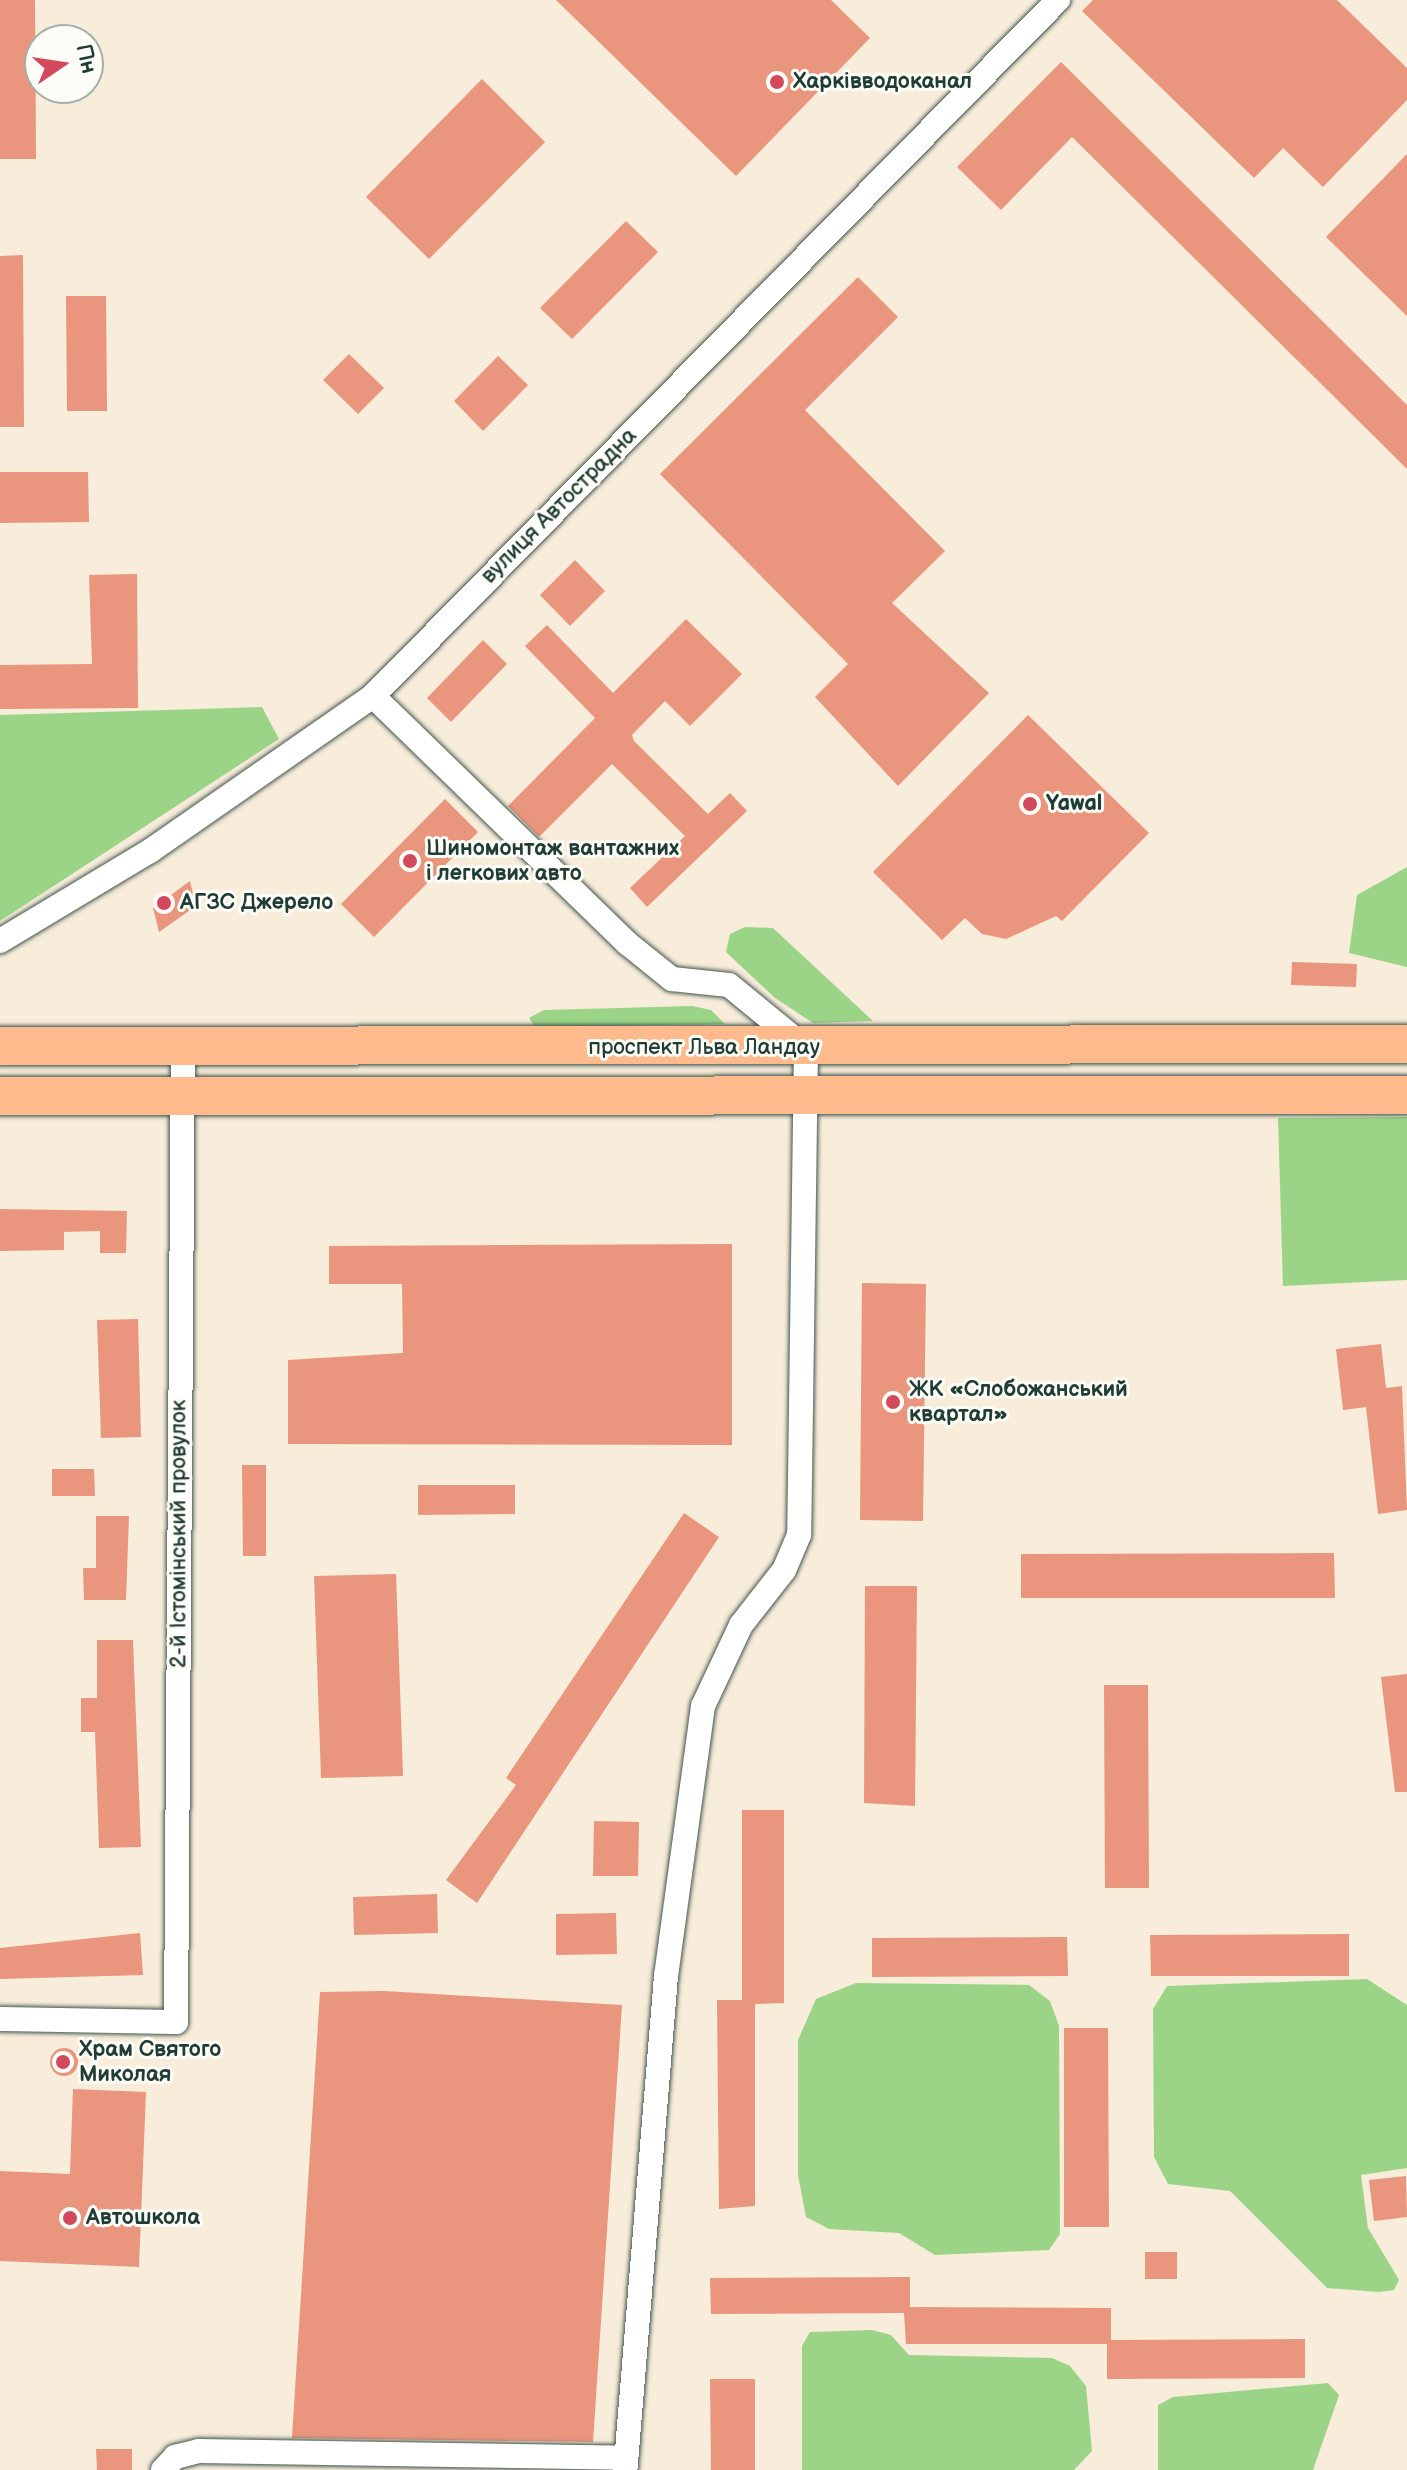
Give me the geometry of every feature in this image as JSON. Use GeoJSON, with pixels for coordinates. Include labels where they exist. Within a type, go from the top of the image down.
{"type":"FeatureCollection","features":[{"type":"Feature","properties":{"kind":"main road","name":"проспект Льва Ландау"},"geometry":{"type":"LineString","coordinates":[[0,1046],[806,1048],[1407,1044]]}},
{"type":"Feature","properties":{"kind":"main road"},"geometry":{"type":"LineString","coordinates":[[0,1096],[1407,1095]]}},
{"type":"Feature","properties":{"kind":"street","name":"вулиця Автострадна"},"geometry":{"type":"LineString","coordinates":[[0,941],[150,851],[373,696],[1058,0]]}},
{"type":"Feature","properties":{"kind":"street"},"geometry":{"type":"LineString","coordinates":[[163,2470],[175,2457],[199,2451],[625,2464],[666,1976],[703,1706],[741,1625],[784,1570],[799,1535],[806,1048],[729,985],[672,979],[627,943],[373,696]]}},
{"type":"Feature","properties":{"kind":"street","name":"2-й Істомінський провулок"},"geometry":{"type":"LineString","coordinates":[[0,2019],[176,2022],[183,1046]]}},
{"type":"Feature","properties":{"kind":"green space"},"geometry":{"type":"Polygon","coordinates":[[[262,707],[279,739],[0,921],[0,715],[262,707]]]}},
{"type":"Feature","properties":{"kind":"green space"},"geometry":{"type":"Polygon","coordinates":[[[1407,867],[1407,967],[1349,953],[1357,895],[1407,867]]]}},
{"type":"Feature","properties":{"kind":"green space"},"geometry":{"type":"Polygon","coordinates":[[[745,927],[773,928],[873,1021],[813,1023],[775,998],[726,952],[730,934],[745,927]]]}},
{"type":"Feature","properties":{"kind":"green space"},"geometry":{"type":"Polygon","coordinates":[[[692,1006],[711,1010],[725,1024],[535,1027],[529,1018],[544,1010],[692,1006]]]}},
{"type":"Feature","properties":{"kind":"green space"},"geometry":{"type":"Polygon","coordinates":[[[1407,1117],[1407,1280],[1283,1286],[1278,1118],[1407,1117]]]}},
{"type":"Feature","properties":{"kind":"green space"},"geometry":{"type":"Polygon","coordinates":[[[1367,1979],[1407,2005],[1407,2168],[1361,2175],[1368,2228],[1399,2280],[1394,2290],[1379,2292],[1327,2288],[1230,2191],[1168,2184],[1154,2157],[1153,2009],[1167,1986],[1367,1979]]]}},
{"type":"Feature","properties":{"kind":"green space"},"geometry":{"type":"Polygon","coordinates":[[[856,1983],[1029,1985],[1050,2001],[1059,2026],[1060,2234],[1049,2250],[935,2255],[899,2233],[829,2229],[806,2217],[798,2175],[798,2040],[816,1999],[856,1983]]]}},
{"type":"Feature","properties":{"kind":"green space"},"geometry":{"type":"Polygon","coordinates":[[[872,2330],[891,2335],[909,2355],[1052,2358],[1070,2366],[1086,2386],[1092,2451],[1074,2470],[802,2470],[802,2346],[810,2332],[872,2330]]]}},
{"type":"Feature","properties":{"kind":"green space"},"geometry":{"type":"Polygon","coordinates":[[[1328,2383],[1339,2395],[1313,2470],[1158,2470],[1158,2405],[1173,2397],[1328,2383]]]}},
{"type":"Feature","properties":{"kind":"building"},"geometry":{"type":"Polygon","coordinates":[[[0,0],[35,0],[35,24],[24,24],[24,104],[36,104],[36,159],[0,159],[0,0]]]}},
{"type":"Feature","properties":{"kind":"building"},"geometry":{"type":"Polygon","coordinates":[[[556,0],[831,0],[870,38],[736,176],[556,0]]]}},
{"type":"Feature","properties":{"kind":"building"},"geometry":{"type":"Polygon","coordinates":[[[1093,0],[1337,0],[1407,68],[1407,100],[1323,187],[1283,148],[1254,178],[1082,11],[1093,0]]]}},
{"type":"Feature","properties":{"kind":"building"},"geometry":{"type":"Polygon","coordinates":[[[1061,62],[1407,405],[1407,469],[1072,137],[1001,210],[957,167],[1061,62]]]}},
{"type":"Feature","properties":{"kind":"building"},"geometry":{"type":"Polygon","coordinates":[[[482,79],[545,142],[429,259],[366,197],[482,79]]]}},
{"type":"Feature","properties":{"kind":"building"},"geometry":{"type":"Polygon","coordinates":[[[1407,154],[1407,316],[1326,237],[1407,154]]]}},
{"type":"Feature","properties":{"kind":"building"},"geometry":{"type":"Polygon","coordinates":[[[626,221],[658,252],[572,339],[540,308],[626,221]]]}},
{"type":"Feature","properties":{"kind":"building"},"geometry":{"type":"Polygon","coordinates":[[[23,255],[24,427],[0,427],[0,256],[23,255]]]}},
{"type":"Feature","properties":{"kind":"building"},"geometry":{"type":"Polygon","coordinates":[[[858,277],[898,317],[805,410],[945,551],[892,603],[989,693],[898,786],[815,697],[848,664],[660,474],[858,277]]]}},
{"type":"Feature","properties":{"kind":"building"},"geometry":{"type":"Polygon","coordinates":[[[66,296],[106,296],[107,411],[67,411],[66,296]]]}},
{"type":"Feature","properties":{"kind":"building"},"geometry":{"type":"Polygon","coordinates":[[[349,354],[384,388],[358,414],[323,380],[349,354]]]}},
{"type":"Feature","properties":{"kind":"building"},"geometry":{"type":"Polygon","coordinates":[[[498,356],[528,385],[483,431],[454,401],[498,356]]]}},
{"type":"Feature","properties":{"kind":"building"},"geometry":{"type":"Polygon","coordinates":[[[0,472],[88,472],[89,522],[0,523],[0,472]]]}},
{"type":"Feature","properties":{"kind":"building"},"geometry":{"type":"Polygon","coordinates":[[[575,560],[605,591],[570,626],[540,595],[575,560]]]}},
{"type":"Feature","properties":{"kind":"building"},"geometry":{"type":"Polygon","coordinates":[[[137,574],[138,708],[0,709],[0,665],[92,664],[89,575],[137,574]]]}},
{"type":"Feature","properties":{"kind":"building"},"geometry":{"type":"Polygon","coordinates":[[[686,619],[742,674],[690,726],[665,701],[632,735],[634,741],[708,814],[730,793],[747,811],[647,907],[630,888],[685,836],[612,764],[539,837],[508,806],[595,718],[525,646],[547,625],[613,693],[686,619]]]}},
{"type":"Feature","properties":{"kind":"building"},"geometry":{"type":"Polygon","coordinates":[[[483,640],[507,664],[451,722],[427,698],[483,640]]]}},
{"type":"Feature","properties":{"kind":"building","name":"Yawal"},"geometry":{"type":"Polygon","coordinates":[[[1028,715],[1149,833],[1062,921],[1056,916],[1006,939],[982,934],[965,918],[942,940],[873,872],[1028,715]]]}},
{"type":"Feature","properties":{"kind":"building"},"geometry":{"type":"Polygon","coordinates":[[[445,799],[478,832],[374,937],[341,904],[445,799]]]}},
{"type":"Feature","properties":{"kind":"building"},"geometry":{"type":"Polygon","coordinates":[[[190,881],[196,906],[159,932],[153,908],[190,881]]]}},
{"type":"Feature","properties":{"kind":"building"},"geometry":{"type":"Polygon","coordinates":[[[1292,962],[1357,964],[1356,987],[1291,985],[1292,962]]]}},
{"type":"Feature","properties":{"kind":"building"},"geometry":{"type":"Polygon","coordinates":[[[0,1209],[127,1211],[126,1253],[100,1253],[100,1231],[64,1232],[64,1250],[0,1251],[0,1209]]]}},
{"type":"Feature","properties":{"kind":"building"},"geometry":{"type":"Polygon","coordinates":[[[732,1244],[732,1445],[288,1444],[288,1360],[403,1353],[402,1284],[329,1284],[329,1246],[732,1244]]]}},
{"type":"Feature","properties":{"kind":"building","name":"ЖК «Слобожанський квартал»"},"geometry":{"type":"Polygon","coordinates":[[[862,1283],[926,1284],[923,1521],[860,1520],[862,1283]]]}},
{"type":"Feature","properties":{"kind":"building"},"geometry":{"type":"Polygon","coordinates":[[[138,1319],[141,1437],[101,1438],[97,1320],[138,1319]]]}},
{"type":"Feature","properties":{"kind":"building"},"geometry":{"type":"Polygon","coordinates":[[[1381,1344],[1386,1388],[1402,1386],[1407,1510],[1378,1514],[1366,1407],[1343,1410],[1336,1349],[1381,1344]]]}},
{"type":"Feature","properties":{"kind":"building"},"geometry":{"type":"Polygon","coordinates":[[[242,1465],[266,1465],[266,1556],[243,1556],[242,1465]]]}},
{"type":"Feature","properties":{"kind":"building"},"geometry":{"type":"Polygon","coordinates":[[[52,1469],[94,1469],[95,1496],[52,1496],[52,1469]]]}},
{"type":"Feature","properties":{"kind":"building"},"geometry":{"type":"Polygon","coordinates":[[[418,1485],[515,1485],[515,1514],[418,1515],[418,1485]]]}},
{"type":"Feature","properties":{"kind":"building"},"geometry":{"type":"Polygon","coordinates":[[[684,1513],[719,1537],[477,1903],[446,1880],[516,1785],[506,1778],[684,1513]]]}},
{"type":"Feature","properties":{"kind":"building"},"geometry":{"type":"Polygon","coordinates":[[[96,1516],[129,1516],[126,1600],[84,1600],[83,1568],[96,1568],[96,1516]]]}},
{"type":"Feature","properties":{"kind":"building"},"geometry":{"type":"Polygon","coordinates":[[[1334,1553],[1335,1598],[1021,1598],[1021,1554],[1334,1553]]]}},
{"type":"Feature","properties":{"kind":"building"},"geometry":{"type":"Polygon","coordinates":[[[396,1574],[403,1776],[321,1778],[314,1576],[396,1574]]]}},
{"type":"Feature","properties":{"kind":"building"},"geometry":{"type":"Polygon","coordinates":[[[865,1586],[917,1586],[915,1806],[864,1803],[865,1586]]]}},
{"type":"Feature","properties":{"kind":"building"},"geometry":{"type":"Polygon","coordinates":[[[97,1640],[133,1640],[141,1847],[99,1848],[95,1732],[81,1732],[81,1698],[97,1698],[97,1640]]]}},
{"type":"Feature","properties":{"kind":"building"},"geometry":{"type":"Polygon","coordinates":[[[1407,1674],[1407,1792],[1395,1792],[1381,1677],[1407,1674]]]}},
{"type":"Feature","properties":{"kind":"building"},"geometry":{"type":"Polygon","coordinates":[[[1104,1685],[1148,1685],[1149,1888],[1105,1888],[1104,1685]]]}},
{"type":"Feature","properties":{"kind":"building"},"geometry":{"type":"Polygon","coordinates":[[[742,1810],[784,1810],[784,2003],[755,2004],[755,2206],[719,2209],[717,2000],[742,2000],[742,1810]]]}},
{"type":"Feature","properties":{"kind":"building"},"geometry":{"type":"Polygon","coordinates":[[[594,1821],[639,1822],[638,1876],[593,1876],[594,1821]]]}},
{"type":"Feature","properties":{"kind":"building"},"geometry":{"type":"Polygon","coordinates":[[[437,1894],[438,1933],[354,1935],[353,1897],[437,1894]]]}},
{"type":"Feature","properties":{"kind":"building"},"geometry":{"type":"Polygon","coordinates":[[[616,1913],[617,1954],[556,1955],[556,1914],[616,1913]]]}},
{"type":"Feature","properties":{"kind":"building"},"geometry":{"type":"Polygon","coordinates":[[[140,1933],[143,1975],[0,1979],[0,1948],[140,1933]]]}},
{"type":"Feature","properties":{"kind":"building"},"geometry":{"type":"Polygon","coordinates":[[[1349,1934],[1349,1976],[1151,1976],[1150,1935],[1349,1934]]]}},
{"type":"Feature","properties":{"kind":"building"},"geometry":{"type":"Polygon","coordinates":[[[1067,1937],[1068,1976],[872,1977],[872,1938],[1067,1937]]]}},
{"type":"Feature","properties":{"kind":"building"},"geometry":{"type":"Polygon","coordinates":[[[384,1991],[622,2005],[593,2442],[292,2438],[320,1992],[384,1991]]]}},
{"type":"Feature","properties":{"kind":"building"},"geometry":{"type":"Polygon","coordinates":[[[1064,2028],[1108,2028],[1109,2227],[1064,2227],[1064,2028]]]}},
{"type":"Feature","properties":{"kind":"building","name":"Храм Святого Миколая"},"geometry":{"type":"Polygon","coordinates":[[[64,2048],[74,2052],[78,2062],[74,2072],[64,2076],[54,2072],[50,2062],[54,2052],[64,2048]]]}},
{"type":"Feature","properties":{"kind":"building","name":"Автошкола"},"geometry":{"type":"Polygon","coordinates":[[[73,2089],[146,2092],[139,2267],[0,2261],[0,2171],[70,2174],[73,2089]]]}},
{"type":"Feature","properties":{"kind":"building"},"geometry":{"type":"Polygon","coordinates":[[[1406,2176],[1407,2217],[1374,2221],[1369,2180],[1406,2176]]]}},
{"type":"Feature","properties":{"kind":"building"},"geometry":{"type":"Polygon","coordinates":[[[1145,2252],[1177,2252],[1177,2279],[1145,2279],[1145,2252]]]}},
{"type":"Feature","properties":{"kind":"building"},"geometry":{"type":"Polygon","coordinates":[[[910,2277],[910,2307],[1111,2308],[1111,2340],[1305,2339],[1305,2378],[1107,2379],[1107,2344],[906,2344],[904,2313],[711,2314],[710,2278],[910,2277]]]}},
{"type":"Feature","properties":{"kind":"building"},"geometry":{"type":"Polygon","coordinates":[[[710,2379],[755,2379],[755,2470],[711,2470],[710,2379]]]}},
{"type":"Feature","properties":{"kind":"building"},"geometry":{"type":"Polygon","coordinates":[[[96,2449],[132,2449],[132,2470],[97,2470],[96,2449]]]}},
{"type":"Feature","properties":{"kind":"place","name":"Харківводоканал"},"geometry":{"type":"Point","coordinates":[777,82]}},
{"type":"Feature","properties":{"kind":"place","name":"Yawal"},"geometry":{"type":"Point","coordinates":[1030,804]}},
{"type":"Feature","properties":{"kind":"place","name":"Шиномонтаж вантажних і легкових авто"},"geometry":{"type":"Point","coordinates":[410,861]}},
{"type":"Feature","properties":{"kind":"place","name":"АГЗС Джерело"},"geometry":{"type":"Point","coordinates":[164,903]}},
{"type":"Feature","properties":{"kind":"place","name":"ЖК «Слобожанський квартал»"},"geometry":{"type":"Point","coordinates":[893,1402]}},
{"type":"Feature","properties":{"kind":"place","name":"Храм Святого Миколая"},"geometry":{"type":"Point","coordinates":[63,2062]}},
{"type":"Feature","properties":{"kind":"place","name":"Автошкола"},"geometry":{"type":"Point","coordinates":[70,2218]}}]}
